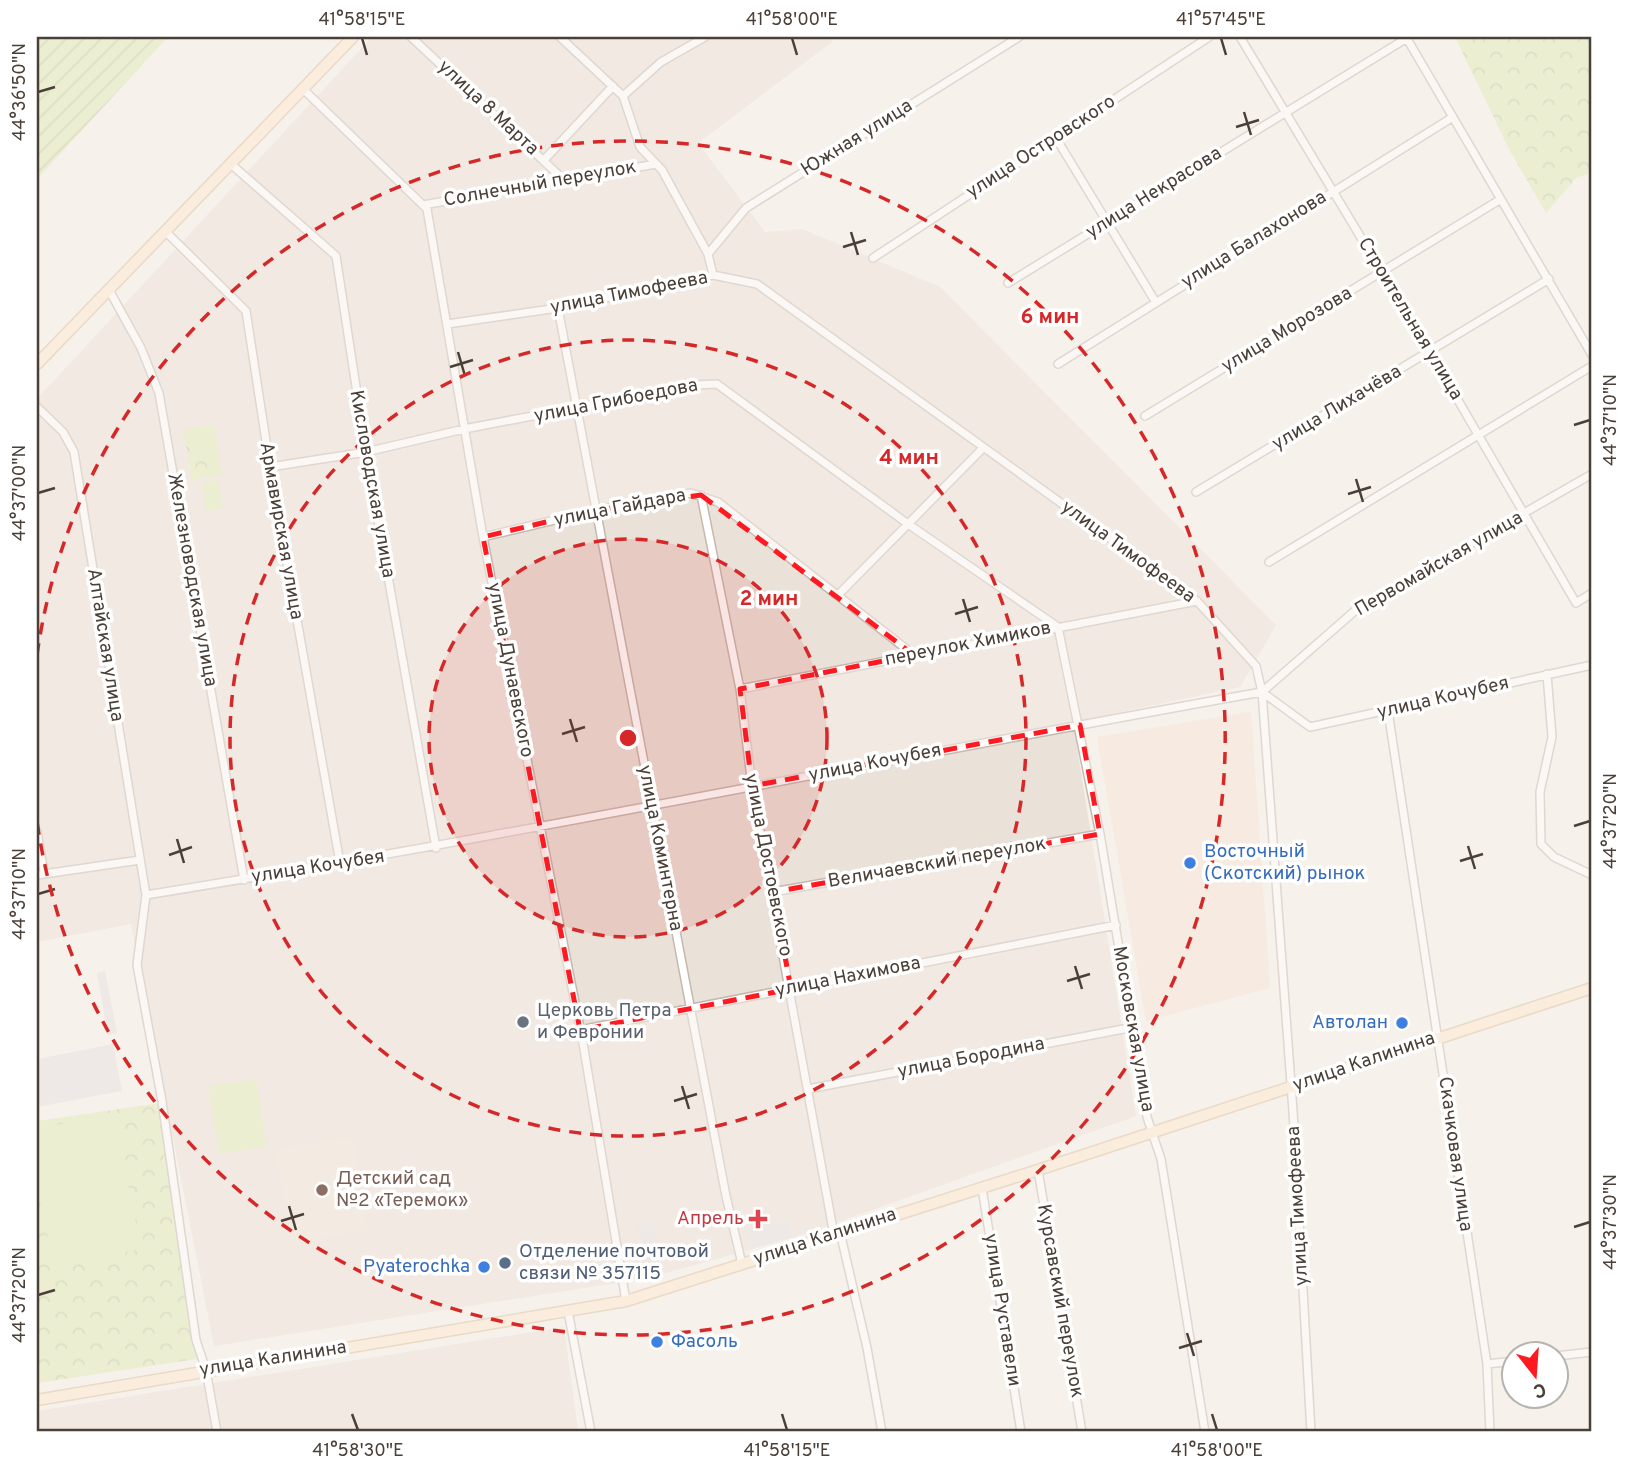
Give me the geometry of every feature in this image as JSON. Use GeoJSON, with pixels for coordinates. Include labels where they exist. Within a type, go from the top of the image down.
{"type":"FeatureCollection","features":[{"type":"Feature","properties":{"kind":"main road"},"geometry":{"type":"LineString","coordinates":[[37,364],[353,37]]}},
{"type":"Feature","properties":{"kind":"main road","name":"улица Калинина"},"geometry":{"type":"LineString","coordinates":[[37,1400],[626,1301],[1038,1170],[1438,1036],[1592,988]]}},
{"type":"Feature","properties":{"kind":"street","name":"улица 8 Марта"},"geometry":{"type":"LineString","coordinates":[[411,37],[564,180]]}},
{"type":"Feature","properties":{"kind":"street"},"geometry":{"type":"LineString","coordinates":[[560,37],[623,96],[640,147],[656,163],[708,254],[713,275]]}},
{"type":"Feature","properties":{"kind":"street"},"geometry":{"type":"LineString","coordinates":[[623,96],[661,62],[705,37]]}},
{"type":"Feature","properties":{"kind":"street","name":"Южная улица"},"geometry":{"type":"LineString","coordinates":[[708,254],[746,208],[1018,37]]}},
{"type":"Feature","properties":{"kind":"street","name":"улица Островского"},"geometry":{"type":"LineString","coordinates":[[873,258],[1209,37]]}},
{"type":"Feature","properties":{"kind":"street","name":"Строительная улица"},"geometry":{"type":"LineString","coordinates":[[1240,37],[1430,352],[1576,603],[1592,593]]}},
{"type":"Feature","properties":{"kind":"street"},"geometry":{"type":"LineString","coordinates":[[1407,38],[1592,355]]}},
{"type":"Feature","properties":{"kind":"street","name":"улица Некрасова"},"geometry":{"type":"LineString","coordinates":[[1008,282],[1407,38]]}},
{"type":"Feature","properties":{"kind":"street"},"geometry":{"type":"LineString","coordinates":[[544,160],[613,86]]}},
{"type":"Feature","properties":{"kind":"street","name":"улица Дунаевского"},"geometry":{"type":"LineString","coordinates":[[302,88],[428,209],[483,537],[580,1030],[626,1301]]}},
{"type":"Feature","properties":{"kind":"street","name":"улица Балахонова"},"geometry":{"type":"LineString","coordinates":[[1058,364],[1452,117]]}},
{"type":"Feature","properties":{"kind":"street"},"geometry":{"type":"LineString","coordinates":[[1056,138],[1155,301]]}},
{"type":"Feature","properties":{"kind":"street","name":"Солнечный переулок"},"geometry":{"type":"LineString","coordinates":[[423,205],[656,163]]}},
{"type":"Feature","properties":{"kind":"street","name":"Кисловодская улица"},"geometry":{"type":"LineString","coordinates":[[232,165],[336,257],[366,452],[436,848]]}},
{"type":"Feature","properties":{"kind":"street","name":"улица Морозова"},"geometry":{"type":"LineString","coordinates":[[1146,416],[1501,199]]}},
{"type":"Feature","properties":{"kind":"street","name":"Армавирская улица"},"geometry":{"type":"LineString","coordinates":[[165,231],[246,311],[270,467],[340,863]]}},
{"type":"Feature","properties":{"kind":"street","name":"улица Тимофеева"},"geometry":{"type":"LineString","coordinates":[[447,324],[558,308],[713,275],[757,284],[1197,601],[1256,666],[1262,692],[1292,1086],[1311,1432]]}},
{"type":"Feature","properties":{"kind":"street","name":"улица Лихачёва"},"geometry":{"type":"LineString","coordinates":[[1196,492],[1549,279]]}},
{"type":"Feature","properties":{"kind":"street","name":"Железноводская улица"},"geometry":{"type":"LineString","coordinates":[[109,290],[141,348],[159,393],[244,880]]}},
{"type":"Feature","properties":{"kind":"street","name":"улица Коминтерна"},"geometry":{"type":"LineString","coordinates":[[558,308],[742,1264]]}},
{"type":"Feature","properties":{"kind":"street"},"geometry":{"type":"LineString","coordinates":[[1269,562],[1592,366]]}},
{"type":"Feature","properties":{"kind":"street","name":"улица Грибоедова"},"geometry":{"type":"LineString","coordinates":[[270,467],[366,452],[464,429],[716,384],[908,524],[1058,627]]}},
{"type":"Feature","properties":{"kind":"street","name":"Алтайская улица"},"geometry":{"type":"LineString","coordinates":[[37,407],[63,432],[74,452],[146,895],[137,965],[162,1101],[196,1340],[206,1370],[217,1432]]}},
{"type":"Feature","properties":{"kind":"street"},"geometry":{"type":"LineString","coordinates":[[839,594],[983,448]]}},
{"type":"Feature","properties":{"kind":"street","name":"Первомайская улица"},"geometry":{"type":"LineString","coordinates":[[1262,692],[1357,609],[1592,474]]}},
{"type":"Feature","properties":{"kind":"street","name":"улица Гайдара"},"geometry":{"type":"LineString","coordinates":[[483,537],[597,510],[691,493],[701,495],[718,502],[839,594],[914,656]]}},
{"type":"Feature","properties":{"kind":"street","name":"улица Достоевского"},"geometry":{"type":"LineString","coordinates":[[701,495],[740,689],[752,786],[808,1089],[881,1432]]}},
{"type":"Feature","properties":{"kind":"street","name":"переулок Химиков"},"geometry":{"type":"LineString","coordinates":[[740,689],[1197,601]]}},
{"type":"Feature","properties":{"kind":"street","name":"Московская улица"},"geometry":{"type":"LineString","coordinates":[[1058,627],[1080,725],[1152,1132],[1161,1159],[1205,1432]]}},
{"type":"Feature","properties":{"kind":"street","name":"улица Кочубея"},"geometry":{"type":"LineString","coordinates":[[146,895],[436,848],[752,786],[1262,692],[1310,727],[1592,665]]}},
{"type":"Feature","properties":{"kind":"street"},"geometry":{"type":"LineString","coordinates":[[1547,674],[1552,737],[1540,792],[1541,844],[1554,857],[1592,875]]}},
{"type":"Feature","properties":{"kind":"street","name":"Скачковая улица"},"geometry":{"type":"LineString","coordinates":[[1388,710],[1487,1364],[1490,1432]]}},
{"type":"Feature","properties":{"kind":"street"},"geometry":{"type":"LineString","coordinates":[[37,831],[40,875],[140,860]]}},
{"type":"Feature","properties":{"kind":"street","name":"Величаевский переулок"},"geometry":{"type":"LineString","coordinates":[[773,892],[1100,834]]}},
{"type":"Feature","properties":{"kind":"street","name":"улица Нахимова"},"geometry":{"type":"LineString","coordinates":[[580,1030],[1116,925]]}},
{"type":"Feature","properties":{"kind":"street","name":"улица Бородина"},"geometry":{"type":"LineString","coordinates":[[808,1089],[1134,1027]]}},
{"type":"Feature","properties":{"kind":"street","name":"Курсавский переулок"},"geometry":{"type":"LineString","coordinates":[[1038,1170],[1082,1432]]}},
{"type":"Feature","properties":{"kind":"street","name":"улица Руставели"},"geometry":{"type":"LineString","coordinates":[[982,1188],[1021,1432]]}},
{"type":"Feature","properties":{"kind":"street"},"geometry":{"type":"LineString","coordinates":[[568,1311],[591,1432]]}},
{"type":"Feature","properties":{"kind":"street"},"geometry":{"type":"LineString","coordinates":[[1570,1354],[1592,1352]]}},
{"type":"Feature","properties":{"kind":"street"},"geometry":{"type":"LineString","coordinates":[[1487,1364],[1500,1363]]}},
{"type":"Feature","properties":{"kind":"highlighted area"},"geometry":{"type":"Polygon","coordinates":[[[701,495],[914,655],[740,689],[752,786],[1080,725],[1100,834],[773,892],[791,989],[580,1030],[483,537],[597,510],[701,495]]]}},
{"type":"Feature","properties":{"kind":"shaded area"},"geometry":{"type":"Polygon","coordinates":[[[372,37],[830,37],[832,42],[698,143],[765,232],[802,229],[940,287],[1276,625],[1240,687],[1073,722],[1136,1116],[799,1236],[648,1278],[214,1346],[131,924],[37,942],[37,399],[372,37]]]}},
{"type":"Feature","properties":{"kind":"shaded area","name":"Восточный (Скотский) рынок"},"geometry":{"type":"Polygon","coordinates":[[[1251,712],[1270,988],[1146,1021],[1097,737],[1251,712]]]}},
{"type":"Feature","properties":{"kind":"shaded area"},"geometry":{"type":"Polygon","coordinates":[[[105,971],[117,1033],[108,1035],[97,973],[105,971]]]}},
{"type":"Feature","properties":{"kind":"shaded area"},"geometry":{"type":"Polygon","coordinates":[[[113,1044],[122,1091],[37,1107],[37,1059],[113,1044]]]}},
{"type":"Feature","properties":{"kind":"shaded area","name":"Детский сад №2 «Теремок»"},"geometry":{"type":"Polygon","coordinates":[[[353,1137],[368,1230],[290,1243],[276,1149],[353,1137]]]}},
{"type":"Feature","properties":{"kind":"shaded area"},"geometry":{"type":"Polygon","coordinates":[[[787,1221],[792,1236],[752,1249],[748,1229],[787,1221]]]}},
{"type":"Feature","properties":{"kind":"shaded area"},"geometry":{"type":"Polygon","coordinates":[[[654,1223],[662,1259],[645,1262],[638,1226],[654,1223]]]}},
{"type":"Feature","properties":{"kind":"shaded area"},"geometry":{"type":"Polygon","coordinates":[[[564,1327],[578,1432],[37,1432],[37,1411],[564,1327]]]}},
{"type":"Feature","properties":{"kind":"green space"},"geometry":{"type":"Polygon","coordinates":[[[37,37],[168,37],[37,179],[37,37]]]}},
{"type":"Feature","properties":{"kind":"green space"},"geometry":{"type":"Polygon","coordinates":[[[1455,37],[1592,37],[1592,173],[1576,178],[1546,213],[1510,151],[1455,37]]]}},
{"type":"Feature","properties":{"kind":"green space"},"geometry":{"type":"Polygon","coordinates":[[[214,424],[219,457],[199,461],[193,428],[214,424]]]}},
{"type":"Feature","properties":{"kind":"green space"},"geometry":{"type":"Polygon","coordinates":[[[193,428],[199,460],[219,457],[222,475],[192,480],[183,430],[193,428]]]}},
{"type":"Feature","properties":{"kind":"green space"},"geometry":{"type":"Polygon","coordinates":[[[218,480],[223,508],[206,511],[202,483],[218,480]]]}},
{"type":"Feature","properties":{"kind":"green space"},"geometry":{"type":"Polygon","coordinates":[[[256,1079],[267,1146],[219,1154],[208,1086],[256,1079]]]}},
{"type":"Feature","properties":{"kind":"green space"},"geometry":{"type":"Polygon","coordinates":[[[160,1103],[197,1359],[37,1383],[37,1121],[160,1103]]]}},
{"type":"Feature","properties":{"kind":"green space"},"geometry":{"type":"Polygon","coordinates":[[[114,1113],[141,1249],[54,1267],[37,1187],[37,1129],[114,1113]]]}},
{"type":"Feature","properties":{"kind":"place","name":"Восточный (Скотский) рынок"},"geometry":{"type":"Point","coordinates":[1190,863]}},
{"type":"Feature","properties":{"kind":"place","name":"Церковь Петра и Февронии"},"geometry":{"type":"Point","coordinates":[523,1022]}},
{"type":"Feature","properties":{"kind":"place","name":"Автолан"},"geometry":{"type":"Point","coordinates":[1402,1023]}},
{"type":"Feature","properties":{"kind":"place","name":"Детский сад №2 «Теремок»"},"geometry":{"type":"Point","coordinates":[322,1190]}},
{"type":"Feature","properties":{"kind":"place","name":"Апрель"},"geometry":{"type":"Point","coordinates":[758,1219]}},
{"type":"Feature","properties":{"kind":"place","name":"Отделение почтовой связи № 357115"},"geometry":{"type":"Point","coordinates":[505,1263]}},
{"type":"Feature","properties":{"kind":"place","name":"Pyaterochka"},"geometry":{"type":"Point","coordinates":[484,1267]}},
{"type":"Feature","properties":{"kind":"place","name":"Фасоль"},"geometry":{"type":"Point","coordinates":[657,1342]}}]}
